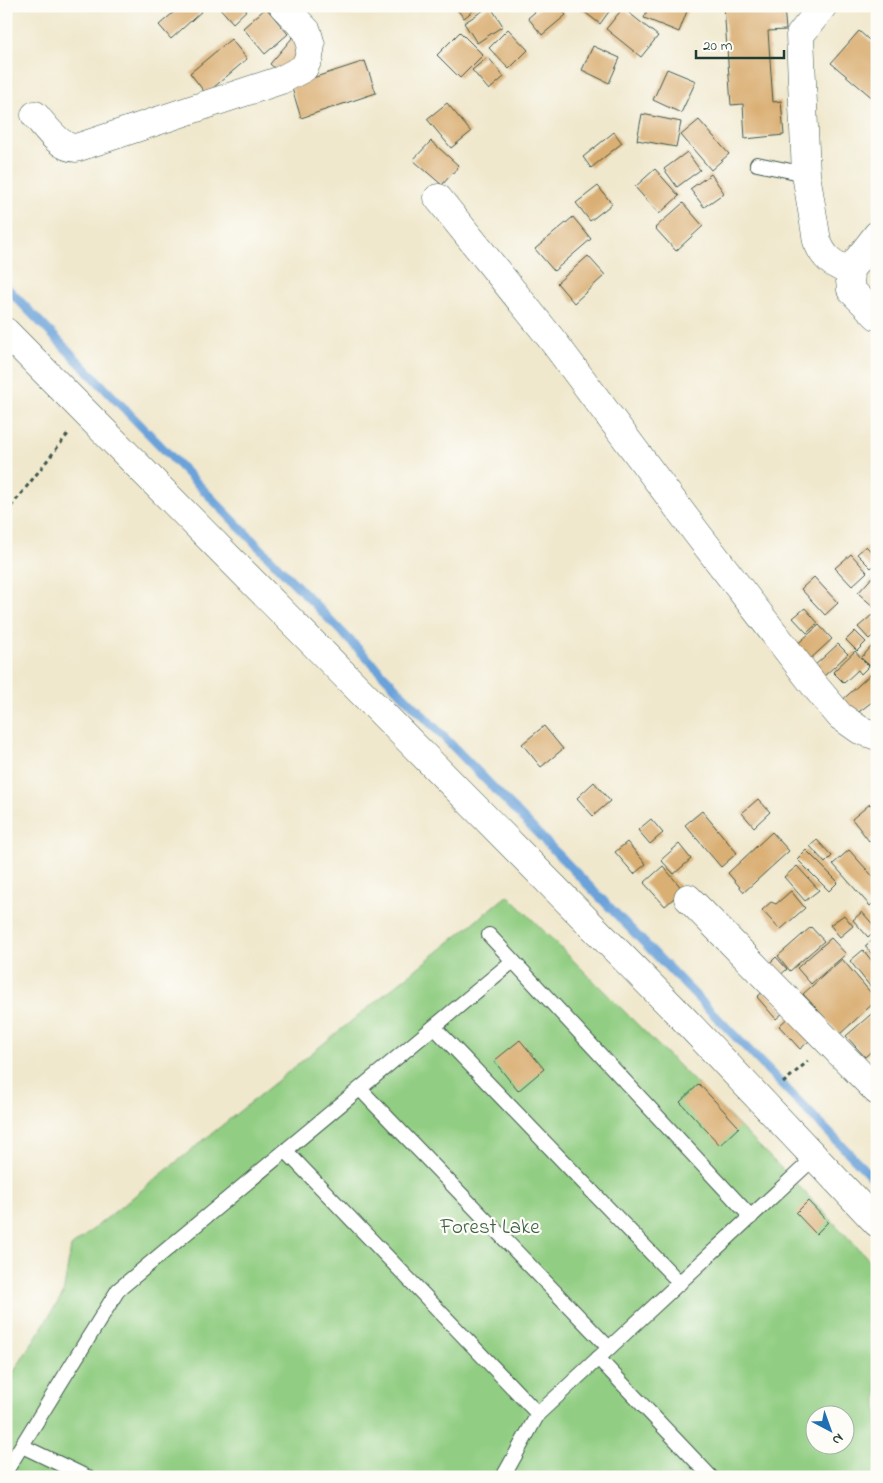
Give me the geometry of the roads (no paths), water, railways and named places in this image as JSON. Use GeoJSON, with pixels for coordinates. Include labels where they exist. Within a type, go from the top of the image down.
{"type":"FeatureCollection","features":[{"type":"Feature","properties":{"kind":"street"},"geometry":{"type":"LineString","coordinates":[[35,115],[62,144],[68,148],[76,148],[281,80],[304,68],[309,57],[311,45],[307,31],[283,6]]}},
{"type":"Feature","properties":{"kind":"street"},"geometry":{"type":"LineString","coordinates":[[798,6],[806,174],[817,241],[827,260],[848,271]]}},
{"type":"Feature","properties":{"kind":"street"},"geometry":{"type":"LineString","coordinates":[[800,35],[822,6]]}},
{"type":"Feature","properties":{"kind":"street"},"geometry":{"type":"LineString","coordinates":[[438,198],[553,341],[814,686],[840,716],[860,730],[877,736]]}},
{"type":"Feature","properties":{"kind":"street"},"geometry":{"type":"LineString","coordinates":[[877,235],[848,271],[851,290],[877,316]]}},
{"type":"Feature","properties":{"kind":"street"},"geometry":{"type":"LineString","coordinates":[[9,340],[85,412],[682,1017],[877,1222]]}},
{"type":"Feature","properties":{"kind":"street"},"geometry":{"type":"LineString","coordinates":[[688,898],[877,1091]]}},
{"type":"Feature","properties":{"kind":"lane"},"geometry":{"type":"LineString","coordinates":[[757,164],[806,174]]}},
{"type":"Feature","properties":{"kind":"lane"},"geometry":{"type":"LineString","coordinates":[[488,935],[751,1217]]}},
{"type":"Feature","properties":{"kind":"lane"},"geometry":{"type":"LineString","coordinates":[[6,1470],[118,1290],[513,962]]}},
{"type":"Feature","properties":{"kind":"lane"},"geometry":{"type":"LineString","coordinates":[[434,1027],[680,1283]]}},
{"type":"Feature","properties":{"kind":"lane"},"geometry":{"type":"LineString","coordinates":[[360,1088],[609,1348]]}},
{"type":"Feature","properties":{"kind":"lane"},"geometry":{"type":"LineString","coordinates":[[286,1151],[538,1414]]}},
{"type":"Feature","properties":{"kind":"lane"},"geometry":{"type":"LineString","coordinates":[[503,1477],[538,1414],[815,1157]]}},
{"type":"Feature","properties":{"kind":"lane"},"geometry":{"type":"LineString","coordinates":[[598,1358],[711,1477]]}},
{"type":"Feature","properties":{"kind":"lane"},"geometry":{"type":"LineString","coordinates":[[22,1446],[87,1477]]}},
{"type":"Feature","properties":{"kind":"waterway"},"geometry":{"type":"LineString","coordinates":[[6,287],[877,1182]]}},
{"type":"Feature","properties":{"kind":"park label","name":"Forest Lake"},"geometry":{"type":"Point","coordinates":[490,1228]}}]}
